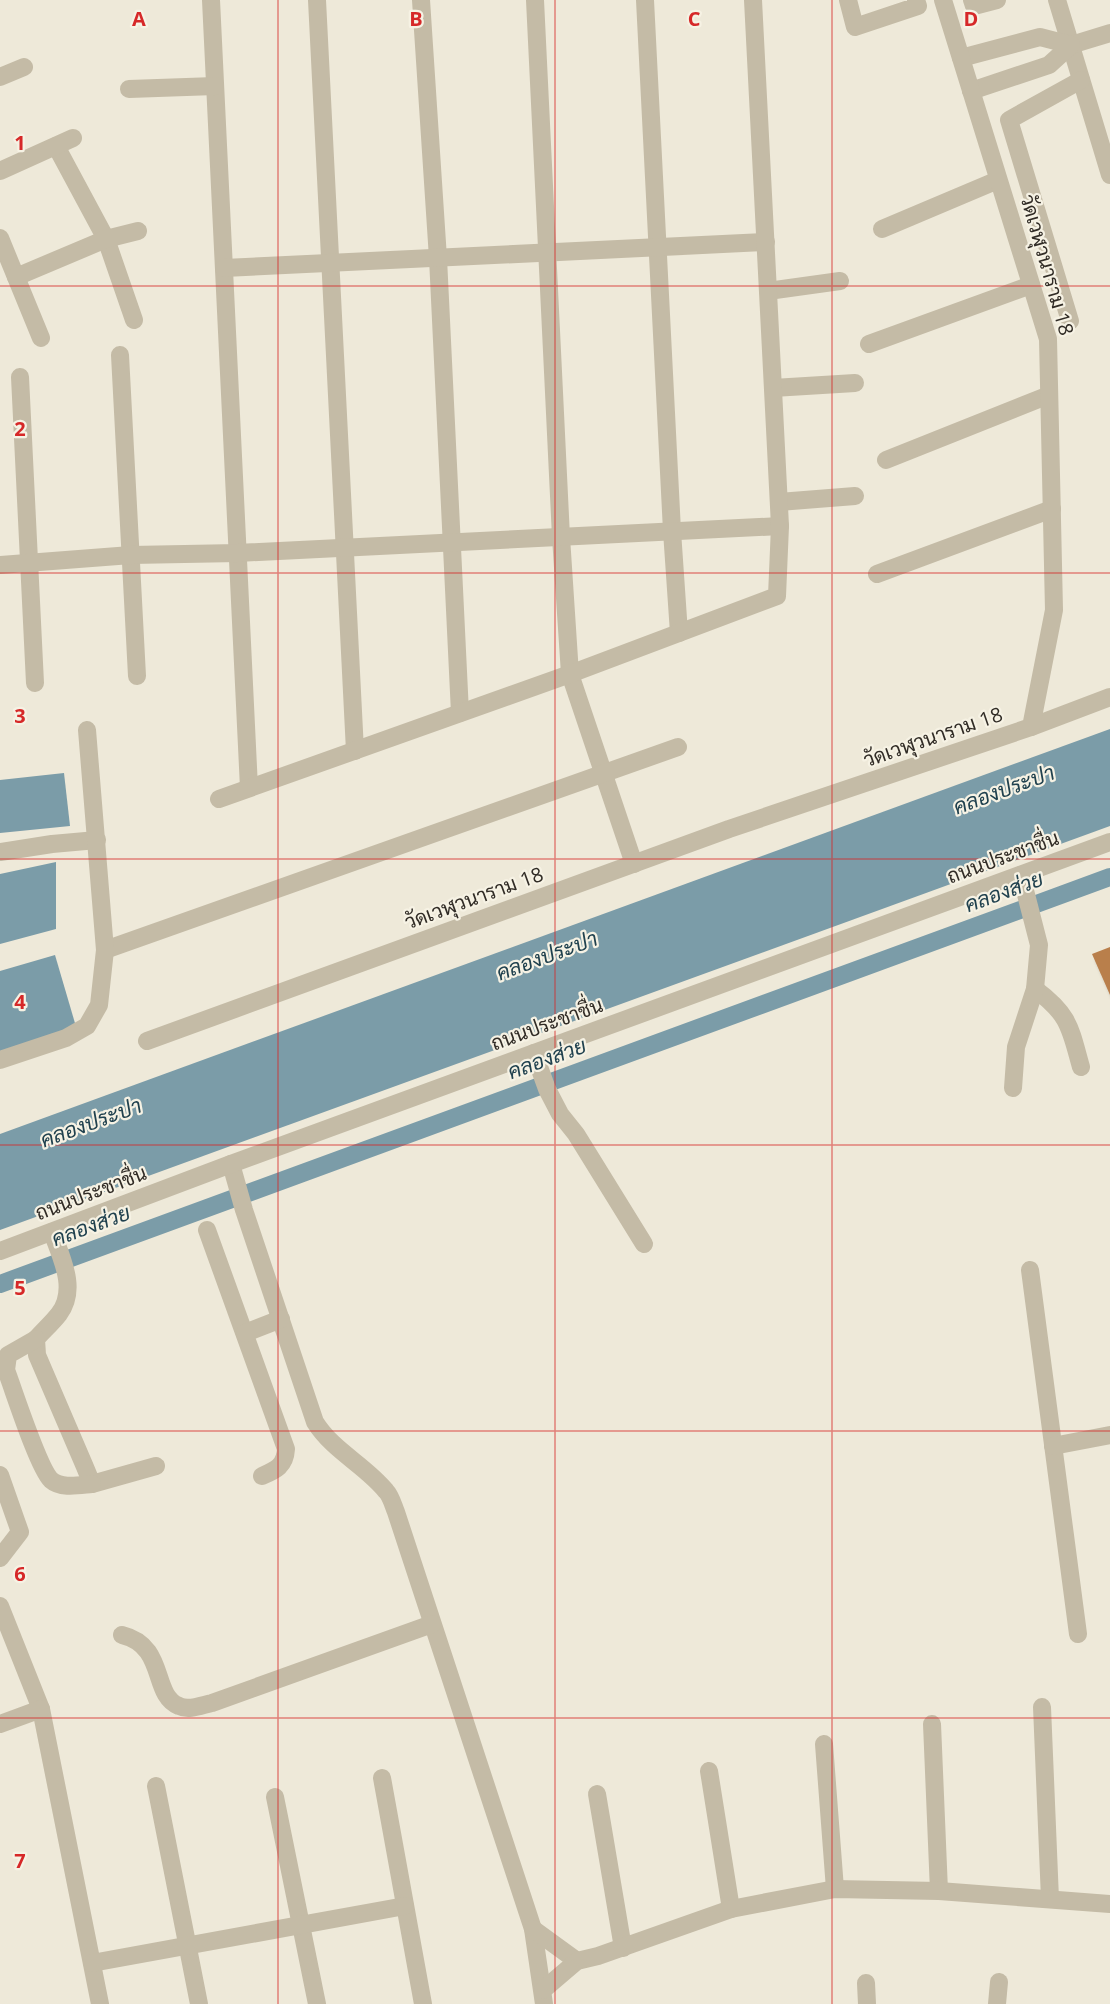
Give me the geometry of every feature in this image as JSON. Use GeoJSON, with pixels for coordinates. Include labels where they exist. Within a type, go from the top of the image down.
{"type":"FeatureCollection","features":[{"type":"Feature","properties":{"kind":"street"},"geometry":{"type":"LineString","coordinates":[[211,0],[249,788]]}},
{"type":"Feature","properties":{"kind":"street"},"geometry":{"type":"LineString","coordinates":[[317,0],[355,751]]}},
{"type":"Feature","properties":{"kind":"street"},"geometry":{"type":"LineString","coordinates":[[421,0],[438,258],[460,713]]}},
{"type":"Feature","properties":{"kind":"street"},"geometry":{"type":"LineString","coordinates":[[535,0],[561,537],[570,674],[634,864]]}},
{"type":"Feature","properties":{"kind":"street"},"geometry":{"type":"LineString","coordinates":[[645,0],[672,531],[680,633]]}},
{"type":"Feature","properties":{"kind":"street"},"geometry":{"type":"LineString","coordinates":[[219,799],[570,674],[777,596],[780,526],[753,0]]}},
{"type":"Feature","properties":{"kind":"street"},"geometry":{"type":"LineString","coordinates":[[848,0],[855,27],[918,6],[916,0]]}},
{"type":"Feature","properties":{"kind":"street","name":"วัดเวฬุวนาราม 18"},"geometry":{"type":"LineString","coordinates":[[147,1041],[729,829],[1031,727],[1054,610],[1048,339],[943,0]]}},
{"type":"Feature","properties":{"kind":"street"},"geometry":{"type":"LineString","coordinates":[[972,0],[974,6],[997,0]]}},
{"type":"Feature","properties":{"kind":"street"},"geometry":{"type":"LineString","coordinates":[[1057,0],[1110,175]]}},
{"type":"Feature","properties":{"kind":"street"},"geometry":{"type":"LineString","coordinates":[[971,91],[1049,65],[1071,45],[1110,33]]}},
{"type":"Feature","properties":{"kind":"street"},"geometry":{"type":"LineString","coordinates":[[961,58],[1040,37],[1071,45]]}},
{"type":"Feature","properties":{"kind":"street"},"geometry":{"type":"LineString","coordinates":[[0,77],[24,67]]}},
{"type":"Feature","properties":{"kind":"street"},"geometry":{"type":"LineString","coordinates":[[1070,321],[1009,120],[1081,80]]}},
{"type":"Feature","properties":{"kind":"street"},"geometry":{"type":"LineString","coordinates":[[129,89],[215,86]]}},
{"type":"Feature","properties":{"kind":"street"},"geometry":{"type":"LineString","coordinates":[[0,171],[73,138]]}},
{"type":"Feature","properties":{"kind":"street"},"geometry":{"type":"LineString","coordinates":[[56,146],[106,239],[134,320]]}},
{"type":"Feature","properties":{"kind":"street"},"geometry":{"type":"LineString","coordinates":[[882,229],[998,180]]}},
{"type":"Feature","properties":{"kind":"street"},"geometry":{"type":"LineString","coordinates":[[16,277],[106,239],[138,231]]}},
{"type":"Feature","properties":{"kind":"street"},"geometry":{"type":"LineString","coordinates":[[1,242],[41,338]]}},
{"type":"Feature","properties":{"kind":"street"},"geometry":{"type":"LineString","coordinates":[[224,268],[766,242]]}},
{"type":"Feature","properties":{"kind":"street"},"geometry":{"type":"LineString","coordinates":[[768,291],[840,281]]}},
{"type":"Feature","properties":{"kind":"street"},"geometry":{"type":"LineString","coordinates":[[869,344],[1031,285]]}},
{"type":"Feature","properties":{"kind":"street"},"geometry":{"type":"LineString","coordinates":[[120,355],[137,676]]}},
{"type":"Feature","properties":{"kind":"street"},"geometry":{"type":"LineString","coordinates":[[20,377],[35,683]]}},
{"type":"Feature","properties":{"kind":"street"},"geometry":{"type":"LineString","coordinates":[[773,388],[855,383]]}},
{"type":"Feature","properties":{"kind":"street"},"geometry":{"type":"LineString","coordinates":[[886,460],[1049,395]]}},
{"type":"Feature","properties":{"kind":"street"},"geometry":{"type":"LineString","coordinates":[[779,502],[855,496]]}},
{"type":"Feature","properties":{"kind":"street"},"geometry":{"type":"LineString","coordinates":[[878,573],[1052,509]]}},
{"type":"Feature","properties":{"kind":"street"},"geometry":{"type":"LineString","coordinates":[[0,565],[131,555],[238,553],[780,526]]}},
{"type":"Feature","properties":{"kind":"street"},"geometry":{"type":"LineString","coordinates":[[1031,727],[1110,697]]}},
{"type":"Feature","properties":{"kind":"street"},"geometry":{"type":"LineString","coordinates":[[0,1060],[66,1038],[87,1026],[99,1005],[105,950],[87,730]]}},
{"type":"Feature","properties":{"kind":"street"},"geometry":{"type":"LineString","coordinates":[[105,950],[678,747]]}},
{"type":"Feature","properties":{"kind":"street"},"geometry":{"type":"LineString","coordinates":[[0,852],[97,840]]}},
{"type":"Feature","properties":{"kind":"street","name":"ถนนประชาชื่น"},"geometry":{"type":"LineString","coordinates":[[0,1251],[1110,842]]}},
{"type":"Feature","properties":{"kind":"street"},"geometry":{"type":"LineString","coordinates":[[1013,1088],[1016,1047],[1035,989],[1040,945],[1021,875]]}},
{"type":"Feature","properties":{"kind":"street"},"geometry":{"type":"LineString","coordinates":[[1035,989],[1062,1012],[1069,1026],[1081,1067]]}},
{"type":"Feature","properties":{"kind":"street"},"geometry":{"type":"LineString","coordinates":[[534,1053],[547,1089],[560,1114],[576,1134],[644,1244]]}},
{"type":"Feature","properties":{"kind":"street"},"geometry":{"type":"LineString","coordinates":[[231,1164],[241,1202],[315,1422],[324,1437],[370,1474],[388,1492],[533,1929],[544,1997]]}},
{"type":"Feature","properties":{"kind":"street"},"geometry":{"type":"LineString","coordinates":[[207,1230],[286,1449],[282,1464],[262,1476]]}},
{"type":"Feature","properties":{"kind":"street"},"geometry":{"type":"LineString","coordinates":[[52,1232],[68,1276],[66,1300],[60,1313],[36,1339],[8,1355],[6,1370],[42,1465],[52,1480],[67,1485],[92,1484],[156,1466]]}},
{"type":"Feature","properties":{"kind":"street"},"geometry":{"type":"LineString","coordinates":[[1030,1270],[1078,1634]]}},
{"type":"Feature","properties":{"kind":"street"},"geometry":{"type":"LineString","coordinates":[[245,1333],[281,1319]]}},
{"type":"Feature","properties":{"kind":"street"},"geometry":{"type":"LineString","coordinates":[[36,1339],[40,1367],[92,1484]]}},
{"type":"Feature","properties":{"kind":"street"},"geometry":{"type":"LineString","coordinates":[[1053,1446],[1110,1434]]}},
{"type":"Feature","properties":{"kind":"street"},"geometry":{"type":"LineString","coordinates":[[0,1475],[20,1532],[0,1558]]}},
{"type":"Feature","properties":{"kind":"street"},"geometry":{"type":"LineString","coordinates":[[0,1606],[42,1709],[100,2004]]}},
{"type":"Feature","properties":{"kind":"street"},"geometry":{"type":"LineString","coordinates":[[122,1635],[133,1637],[146,1647],[167,1696],[178,1706],[191,1708],[212,1703],[432,1624]]}},
{"type":"Feature","properties":{"kind":"street"},"geometry":{"type":"LineString","coordinates":[[1042,1707],[1050,1899]]}},
{"type":"Feature","properties":{"kind":"street"},"geometry":{"type":"LineString","coordinates":[[0,1724],[42,1709]]}},
{"type":"Feature","properties":{"kind":"street"},"geometry":{"type":"LineString","coordinates":[[932,1724],[939,1891]]}},
{"type":"Feature","properties":{"kind":"street"},"geometry":{"type":"LineString","coordinates":[[824,1744],[835,1889]]}},
{"type":"Feature","properties":{"kind":"street"},"geometry":{"type":"LineString","coordinates":[[709,1771],[731,1909]]}},
{"type":"Feature","properties":{"kind":"street"},"geometry":{"type":"LineString","coordinates":[[382,1778],[423,2004]]}},
{"type":"Feature","properties":{"kind":"street"},"geometry":{"type":"LineString","coordinates":[[156,1786],[199,2004]]}},
{"type":"Feature","properties":{"kind":"street"},"geometry":{"type":"LineString","coordinates":[[597,1794],[623,1948]]}},
{"type":"Feature","properties":{"kind":"street"},"geometry":{"type":"LineString","coordinates":[[274,1797],[317,2004]]}},
{"type":"Feature","properties":{"kind":"street"},"geometry":{"type":"LineString","coordinates":[[544,1997],[577,1961],[623,1948],[731,1909],[835,1889],[939,1891],[1110,1904]]}},
{"type":"Feature","properties":{"kind":"street"},"geometry":{"type":"LineString","coordinates":[[92,1962],[405,1906]]}},
{"type":"Feature","properties":{"kind":"street"},"geometry":{"type":"LineString","coordinates":[[533,1929],[577,1961]]}},
{"type":"Feature","properties":{"kind":"street"},"geometry":{"type":"LineString","coordinates":[[997,2004],[999,1982]]}},
{"type":"Feature","properties":{"kind":"street"},"geometry":{"type":"LineString","coordinates":[[866,1983],[867,2004]]}},
{"type":"Feature","properties":{"kind":"water","name":"คลองประปา"},"geometry":{"type":"Polygon","coordinates":[[[1110,729],[1110,826],[0,1230],[0,1134],[1110,729]]]}},
{"type":"Feature","properties":{"kind":"water"},"geometry":{"type":"Polygon","coordinates":[[[64,773],[70,826],[0,833],[0,780],[64,773]]]}},
{"type":"Feature","properties":{"kind":"water"},"geometry":{"type":"Polygon","coordinates":[[[56,862],[56,929],[0,944],[0,874],[56,862]]]}},
{"type":"Feature","properties":{"kind":"water"},"geometry":{"type":"Polygon","coordinates":[[[55,955],[77,1030],[0,1052],[0,971],[55,955]]]}},
{"type":"Feature","properties":{"kind":"building"},"geometry":{"type":"Polygon","coordinates":[[[1110,947],[1110,995],[1092,954],[1110,947]]]}},
{"type":"Feature","properties":{"kind":"waterway","name":"คลองส่วย"},"geometry":{"type":"LineString","coordinates":[[0,1284],[1110,877]]}}]}
